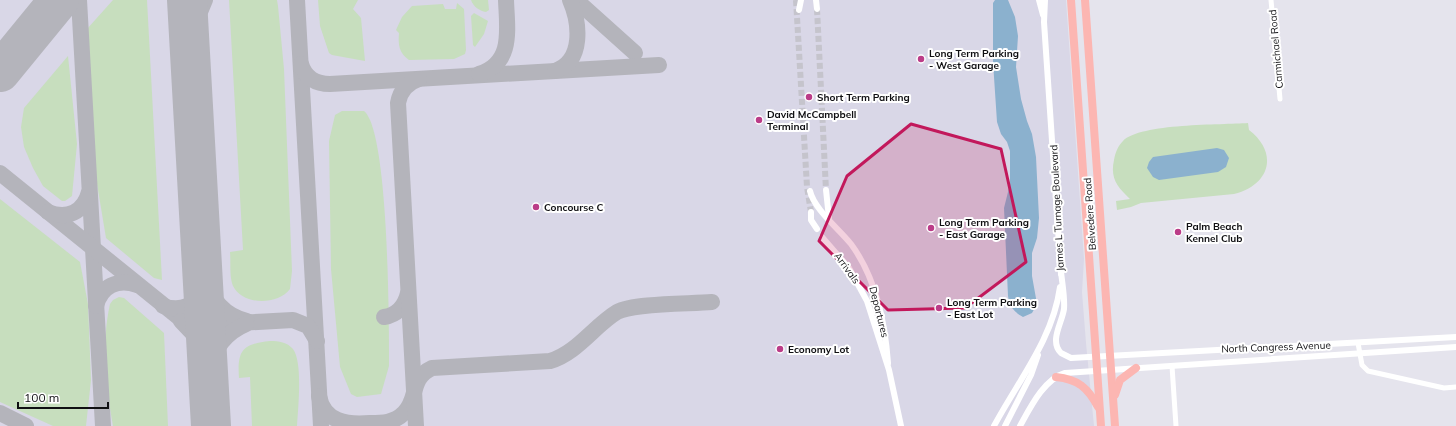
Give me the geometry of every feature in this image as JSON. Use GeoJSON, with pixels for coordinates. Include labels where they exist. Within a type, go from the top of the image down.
{"type":"FeatureCollection","features":[{"type":"Feature","properties":{"kind":"main road","name":"Belvedere Road"},"geometry":{"type":"LineString","coordinates":[[1071,0],[1101,426]]}},
{"type":"Feature","properties":{"kind":"main road","name":"Belvedere Road"},"geometry":{"type":"LineString","coordinates":[[1085,0],[1115,426]]}},
{"type":"Feature","properties":{"kind":"main road"},"geometry":{"type":"LineString","coordinates":[[1113,406],[1118,382],[1126,374],[1136,368]]}},
{"type":"Feature","properties":{"kind":"main road"},"geometry":{"type":"LineString","coordinates":[[1056,377],[1070,379],[1083,385],[1091,395],[1099,410]]}},
{"type":"Feature","properties":{"kind":"street"},"geometry":{"type":"LineString","coordinates":[[799,10],[801,0]]}},
{"type":"Feature","properties":{"kind":"street"},"geometry":{"type":"LineString","coordinates":[[816,0],[817,9]]}},
{"type":"Feature","properties":{"kind":"street"},"geometry":{"type":"LineString","coordinates":[[1039,0],[1044,22]]}},
{"type":"Feature","properties":{"kind":"street"},"geometry":{"type":"LineString","coordinates":[[1044,22],[1045,0]]}},
{"type":"Feature","properties":{"kind":"street","name":"Carmichael Road"},"geometry":{"type":"LineString","coordinates":[[1272,0],[1280,99]]}},
{"type":"Feature","properties":{"kind":"street","name":"James L Turnage Boulevard"},"geometry":{"type":"LineString","coordinates":[[994,426],[1041,345],[1056,306],[1061,271],[1044,22]]}},
{"type":"Feature","properties":{"kind":"street","name":"Departures"},"geometry":{"type":"LineString","coordinates":[[826,190],[827,211],[830,219]]}},
{"type":"Feature","properties":{"kind":"street","name":"Departures"},"geometry":{"type":"LineString","coordinates":[[810,191],[815,202],[846,238],[862,261],[875,290],[887,346],[889,370]]}},
{"type":"Feature","properties":{"kind":"street"},"geometry":{"type":"LineString","coordinates":[[811,212],[812,220],[817,229]]}},
{"type":"Feature","properties":{"kind":"street","name":"Arrivals"},"geometry":{"type":"LineString","coordinates":[[822,237],[849,268],[861,288],[871,312],[880,348],[889,370]]}},
{"type":"Feature","properties":{"kind":"street","name":"North Congress Avenue"},"geometry":{"type":"LineString","coordinates":[[1061,271],[1064,308],[1056,335],[1058,350],[1064,356],[1071,358],[1358,343],[1456,336]]}},
{"type":"Feature","properties":{"kind":"street"},"geometry":{"type":"LineString","coordinates":[[1358,343],[1362,365],[1368,370],[1444,388],[1456,387]]}},
{"type":"Feature","properties":{"kind":"street"},"geometry":{"type":"LineString","coordinates":[[1005,426],[1031,375],[1041,345]]}},
{"type":"Feature","properties":{"kind":"street","name":"North Congress Avenue"},"geometry":{"type":"LineString","coordinates":[[1056,377],[1068,373],[1096,370],[1456,347]]}},
{"type":"Feature","properties":{"kind":"street"},"geometry":{"type":"LineString","coordinates":[[1172,366],[1176,426]]}},
{"type":"Feature","properties":{"kind":"street"},"geometry":{"type":"LineString","coordinates":[[889,370],[901,426]]}},
{"type":"Feature","properties":{"kind":"street"},"geometry":{"type":"LineString","coordinates":[[1020,426],[1043,390],[1056,377]]}},
{"type":"Feature","properties":{"kind":"highlighted area"},"geometry":{"type":"Polygon","coordinates":[[[911,124],[1001,149],[1026,262],[965,308],[888,310],[819,241],[847,176],[911,124]]]}},
{"type":"Feature","properties":{"kind":"shaded area"},"geometry":{"type":"Polygon","coordinates":[[[0,0],[1066,0],[1084,259],[1082,292],[1094,426],[0,426],[0,0]]]}},
{"type":"Feature","properties":{"kind":"green space"},"geometry":{"type":"Polygon","coordinates":[[[113,0],[147,0],[162,280],[154,278],[106,238],[96,178],[87,29],[113,0]]]}},
{"type":"Feature","properties":{"kind":"green space"},"geometry":{"type":"Polygon","coordinates":[[[229,0],[277,0],[278,6],[284,69],[292,271],[290,289],[285,294],[277,298],[261,301],[252,300],[238,293],[233,286],[231,278],[230,252],[243,250],[229,0]]]}},
{"type":"Feature","properties":{"kind":"green space"},"geometry":{"type":"Polygon","coordinates":[[[318,0],[358,0],[353,9],[361,18],[365,61],[332,55],[329,53],[320,26],[318,0]]]}},
{"type":"Feature","properties":{"kind":"green space"},"geometry":{"type":"Polygon","coordinates":[[[471,0],[488,0],[489,10],[486,12],[477,8],[471,0]]]}},
{"type":"Feature","properties":{"kind":"green space"},"geometry":{"type":"Polygon","coordinates":[[[457,3],[464,9],[465,54],[454,59],[409,60],[403,55],[400,48],[399,33],[396,30],[402,17],[412,6],[443,4],[445,9],[456,9],[457,3]]]}},
{"type":"Feature","properties":{"kind":"green space"},"geometry":{"type":"Polygon","coordinates":[[[474,13],[488,21],[484,34],[475,47],[473,45],[471,16],[474,13]]]}},
{"type":"Feature","properties":{"kind":"green space"},"geometry":{"type":"Polygon","coordinates":[[[68,56],[77,144],[72,196],[65,201],[62,201],[43,186],[33,168],[24,147],[21,127],[24,108],[68,56]]]}},
{"type":"Feature","properties":{"kind":"green space"},"geometry":{"type":"Polygon","coordinates":[[[342,111],[364,111],[372,126],[383,190],[386,231],[389,366],[381,394],[357,397],[351,394],[340,367],[331,269],[329,141],[335,115],[342,111]]]}},
{"type":"Feature","properties":{"kind":"green space"},"geometry":{"type":"Polygon","coordinates":[[[1248,123],[1249,130],[1264,148],[1267,158],[1266,167],[1262,176],[1256,183],[1246,190],[1234,194],[1141,203],[1117,210],[1116,201],[1130,199],[1118,186],[1114,177],[1113,166],[1115,155],[1118,147],[1123,141],[1132,135],[1146,131],[1182,126],[1248,123]]]}},
{"type":"Feature","properties":{"kind":"green space"},"geometry":{"type":"Polygon","coordinates":[[[0,199],[80,262],[88,304],[91,380],[86,426],[53,426],[0,402],[0,199]]]}},
{"type":"Feature","properties":{"kind":"green space"},"geometry":{"type":"Polygon","coordinates":[[[119,297],[124,298],[164,333],[168,426],[113,426],[108,396],[105,350],[107,319],[110,304],[113,300],[119,297]]]}},
{"type":"Feature","properties":{"kind":"green space"},"geometry":{"type":"Polygon","coordinates":[[[270,341],[285,343],[293,349],[296,355],[299,375],[297,426],[252,426],[250,377],[239,378],[239,361],[244,350],[248,347],[253,344],[270,341]]]}},
{"type":"Feature","properties":{"kind":"water"},"geometry":{"type":"Polygon","coordinates":[[[995,0],[1008,0],[1015,17],[1018,36],[1016,67],[1021,99],[1032,134],[1036,157],[1039,218],[1037,238],[1032,253],[1032,276],[1037,304],[1032,313],[1023,317],[1012,308],[1008,296],[1004,208],[1010,184],[1010,151],[1007,142],[1001,134],[997,122],[993,62],[993,3],[995,0]]]}},
{"type":"Feature","properties":{"kind":"water"},"geometry":{"type":"Polygon","coordinates":[[[1217,148],[1224,150],[1229,158],[1226,167],[1218,172],[1159,180],[1153,177],[1147,168],[1153,157],[1217,148]]]}},
{"type":"Feature","properties":{"kind":"taxiway"},"geometry":{"type":"LineString","coordinates":[[79,0],[103,426]]}},
{"type":"Feature","properties":{"kind":"taxiway"},"geometry":{"type":"LineString","coordinates":[[191,61],[195,24],[205,0]]}},
{"type":"Feature","properties":{"kind":"taxiway"},"geometry":{"type":"LineString","coordinates":[[297,0],[321,426]]}},
{"type":"Feature","properties":{"kind":"taxiway"},"geometry":{"type":"LineString","coordinates":[[479,74],[490,69],[498,62],[503,53],[507,33],[506,0]]}},
{"type":"Feature","properties":{"kind":"taxiway"},"geometry":{"type":"LineString","coordinates":[[555,71],[564,66],[571,59],[575,50],[577,40],[576,19],[570,0]]}},
{"type":"Feature","properties":{"kind":"taxiway"},"geometry":{"type":"LineString","coordinates":[[576,0],[635,53]]}},
{"type":"Feature","properties":{"kind":"taxiway"},"geometry":{"type":"LineString","coordinates":[[301,64],[308,76],[320,83],[325,84],[659,65]]}},
{"type":"Feature","properties":{"kind":"taxiway"},"geometry":{"type":"LineString","coordinates":[[416,426],[398,103],[400,95],[405,88],[419,79]]}},
{"type":"Feature","properties":{"kind":"taxiway"},"geometry":{"type":"LineString","coordinates":[[0,173],[182,320],[201,325],[293,320],[308,326],[317,341]]}},
{"type":"Feature","properties":{"kind":"taxiway"},"geometry":{"type":"LineString","coordinates":[[48,212],[62,215],[74,212],[83,205],[89,192]]}},
{"type":"Feature","properties":{"kind":"taxiway"},"geometry":{"type":"LineString","coordinates":[[203,278],[210,293],[225,311],[239,319],[247,321]]}},
{"type":"Feature","properties":{"kind":"taxiway"},"geometry":{"type":"LineString","coordinates":[[96,306],[102,293],[111,285],[117,283],[130,283],[137,285]]}},
{"type":"Feature","properties":{"kind":"taxiway"},"geometry":{"type":"LineString","coordinates":[[163,306],[170,308],[182,308],[188,306],[197,299],[203,287]]}},
{"type":"Feature","properties":{"kind":"taxiway"},"geometry":{"type":"LineString","coordinates":[[384,317],[397,312],[403,306],[408,293]]}},
{"type":"Feature","properties":{"kind":"taxiway"},"geometry":{"type":"LineString","coordinates":[[319,396],[326,411],[338,420],[353,423],[388,422],[396,419],[409,407],[417,383],[425,372],[432,368],[550,361],[569,352],[601,324],[617,312],[625,309],[649,305],[712,302]]}},
{"type":"Feature","properties":{"kind":"taxiway"},"geometry":{"type":"LineString","coordinates":[[181,321],[199,340],[208,362]]}},
{"type":"Feature","properties":{"kind":"taxiway"},"geometry":{"type":"LineString","coordinates":[[208,372],[213,356],[221,343],[231,332],[246,324]]}},
{"type":"Feature","properties":{"kind":"taxiway"},"geometry":{"type":"LineString","coordinates":[[210,402],[215,426]]}},
{"type":"Feature","properties":{"kind":"taxiway"},"geometry":{"type":"LineString","coordinates":[[0,413],[26,426]]}},
{"type":"Feature","properties":{"kind":"runway"},"geometry":{"type":"LineString","coordinates":[[0,72],[59,0]]}},
{"type":"Feature","properties":{"kind":"runway"},"geometry":{"type":"LineString","coordinates":[[187,0],[211,426]]}},
{"type":"Feature","properties":{"kind":"tunnel"},"geometry":{"type":"LineString","coordinates":[[796,0],[807,187],[811,212]]}},
{"type":"Feature","properties":{"kind":"tunnel"},"geometry":{"type":"LineString","coordinates":[[817,9],[826,190]]}},
{"type":"Feature","properties":{"kind":"place","name":"Long Term Parking - West Garage"},"geometry":{"type":"Point","coordinates":[921,59]}},
{"type":"Feature","properties":{"kind":"place","name":"Short Term Parking"},"geometry":{"type":"Point","coordinates":[809,97]}},
{"type":"Feature","properties":{"kind":"place","name":"David McCampbell Terminal"},"geometry":{"type":"Point","coordinates":[759,120]}},
{"type":"Feature","properties":{"kind":"place","name":"Concourse C"},"geometry":{"type":"Point","coordinates":[536,207]}},
{"type":"Feature","properties":{"kind":"place","name":"Long Term Parking - East Garage"},"geometry":{"type":"Point","coordinates":[931,228]}},
{"type":"Feature","properties":{"kind":"place","name":"Palm Beach Kennel Club"},"geometry":{"type":"Point","coordinates":[1178,232]}},
{"type":"Feature","properties":{"kind":"place","name":"Long Term Parking - East Lot"},"geometry":{"type":"Point","coordinates":[939,308]}},
{"type":"Feature","properties":{"kind":"place","name":"Economy Lot"},"geometry":{"type":"Point","coordinates":[780,349]}}]}
